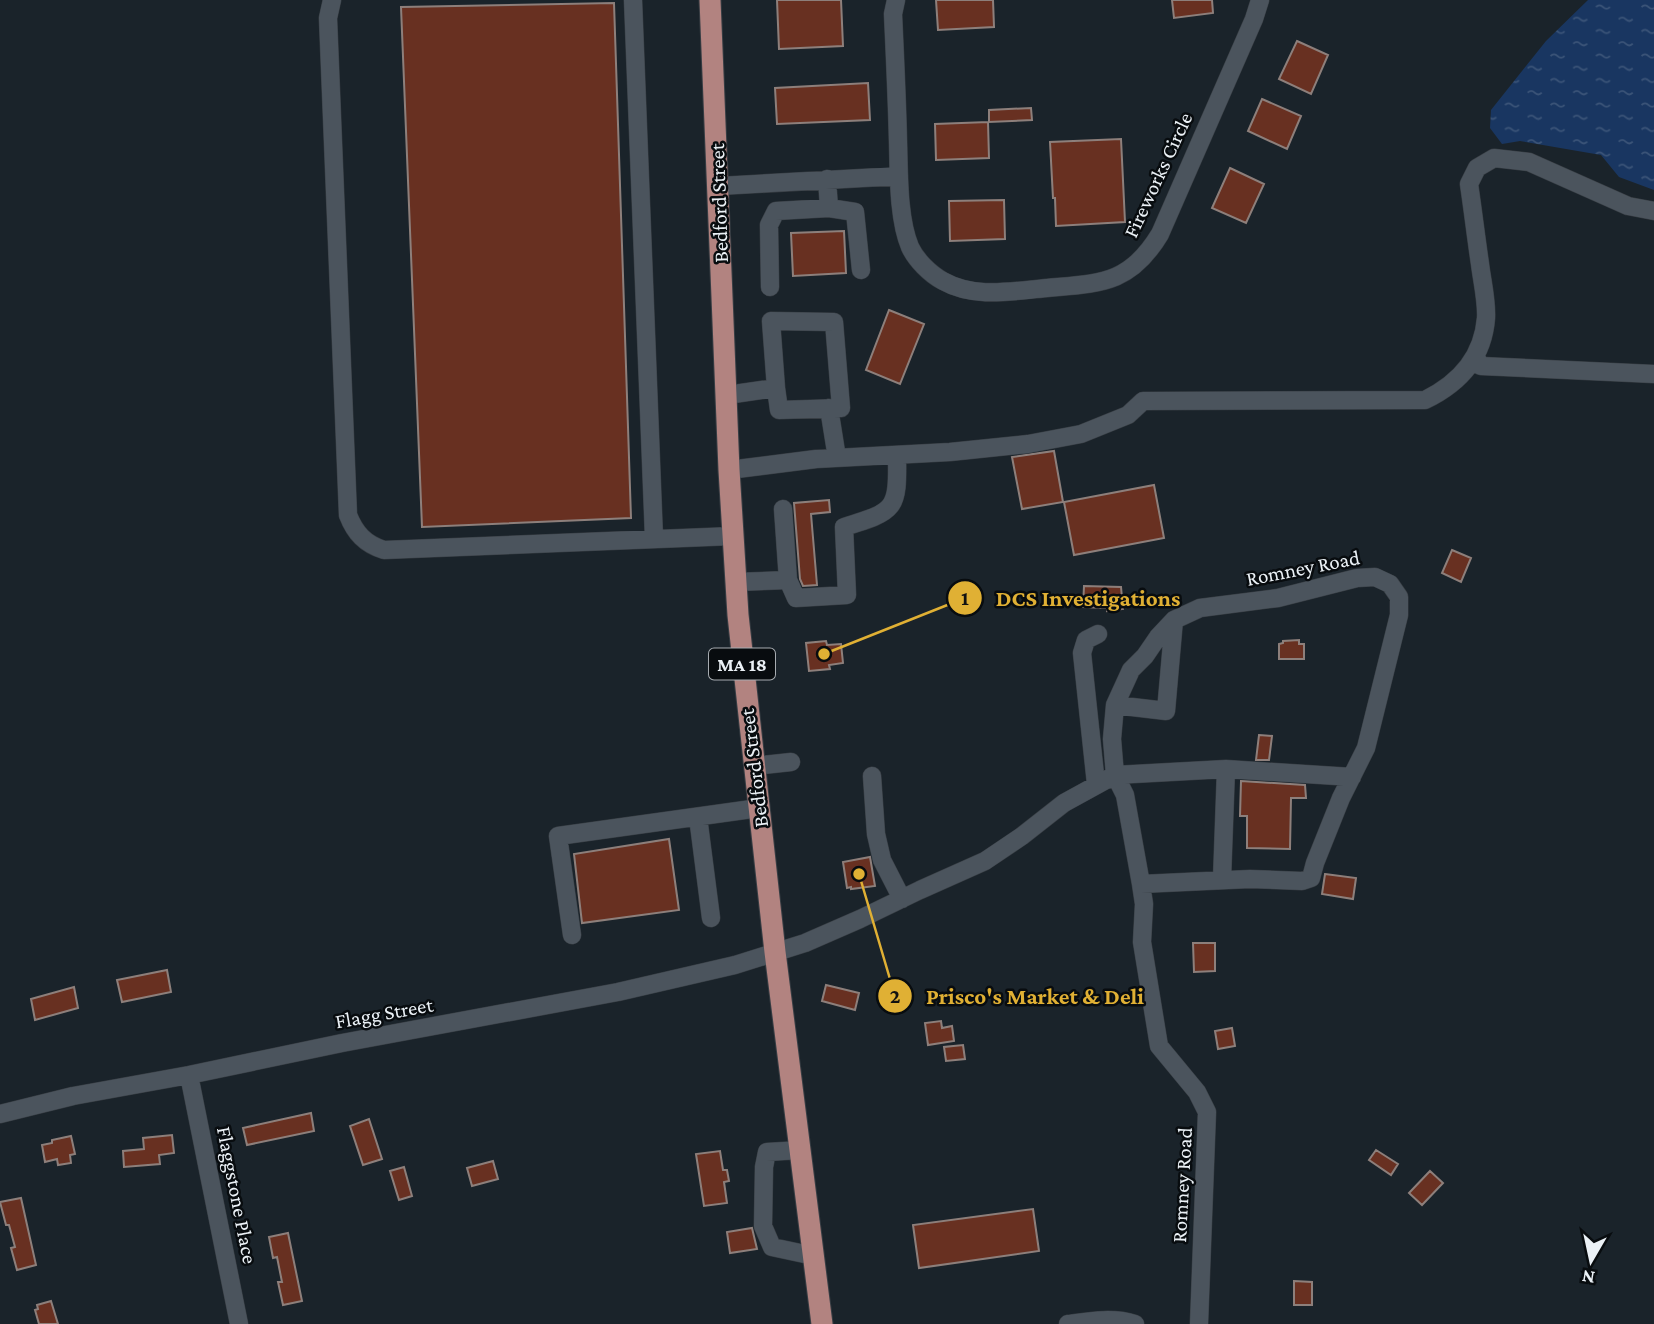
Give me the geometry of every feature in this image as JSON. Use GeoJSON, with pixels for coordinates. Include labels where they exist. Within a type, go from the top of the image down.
{"type":"FeatureCollection","features":[{"type":"Feature","properties":{"kind":"main road","name":"Bedford Street"},"geometry":{"type":"LineString","coordinates":[[710,0],[729,470],[741,655],[822,1324]]}},
{"type":"Feature","properties":{"kind":"street"},"geometry":{"type":"LineString","coordinates":[[332,0],[328,19],[348,515],[353,528],[363,540],[384,550],[733,536]]}},
{"type":"Feature","properties":{"kind":"street"},"geometry":{"type":"LineString","coordinates":[[633,0],[654,538]]}},
{"type":"Feature","properties":{"kind":"street","name":"Fireworks Circle"},"geometry":{"type":"LineString","coordinates":[[896,0],[893,14],[899,176],[904,230],[911,250],[924,267],[941,281],[961,289],[1000,293],[1089,284],[1125,273],[1138,264],[1160,234],[1260,0]]}},
{"type":"Feature","properties":{"kind":"street"},"geometry":{"type":"LineString","coordinates":[[729,470],[816,459],[950,452],[1028,444],[1081,434],[1128,415],[1143,401],[1425,400],[1439,393],[1462,374],[1476,358],[1483,340],[1486,316],[1469,184],[1477,168],[1494,158],[1529,162],[1628,206],[1654,211]]}},
{"type":"Feature","properties":{"kind":"street"},"geometry":{"type":"LineString","coordinates":[[719,186],[899,176]]}},
{"type":"Feature","properties":{"kind":"street"},"geometry":{"type":"LineString","coordinates":[[827,179],[829,208]]}},
{"type":"Feature","properties":{"kind":"street"},"geometry":{"type":"LineString","coordinates":[[770,287],[769,225],[776,211],[829,208],[855,212],[861,270]]}},
{"type":"Feature","properties":{"kind":"street"},"geometry":{"type":"LineString","coordinates":[[771,321],[834,322],[841,408],[779,410],[776,388],[771,321]]}},
{"type":"Feature","properties":{"kind":"street"},"geometry":{"type":"LineString","coordinates":[[1476,358],[1481,366],[1654,374]]}},
{"type":"Feature","properties":{"kind":"street"},"geometry":{"type":"LineString","coordinates":[[727,395],[776,388]]}},
{"type":"Feature","properties":{"kind":"street"},"geometry":{"type":"LineString","coordinates":[[829,408],[837,458]]}},
{"type":"Feature","properties":{"kind":"street"},"geometry":{"type":"LineString","coordinates":[[783,509],[788,580],[796,598],[847,595],[844,527],[887,511],[895,499],[897,455]]}},
{"type":"Feature","properties":{"kind":"street","name":"Romney Road"},"geometry":{"type":"LineString","coordinates":[[1199,1324],[1208,1112],[1197,1092],[1159,1046],[1142,942],[1144,904],[1141,884],[1125,795],[1115,775],[1112,739],[1115,705],[1131,670],[1158,637],[1174,620],[1200,608],[1278,598],[1357,578],[1375,577],[1390,584],[1399,597],[1399,615],[1366,748],[1341,798],[1311,877],[1302,881],[1222,879]]}},
{"type":"Feature","properties":{"kind":"street"},"geometry":{"type":"LineString","coordinates":[[735,582],[788,580]]}},
{"type":"Feature","properties":{"kind":"street"},"geometry":{"type":"LineString","coordinates":[[1115,705],[1167,711],[1174,620]]}},
{"type":"Feature","properties":{"kind":"street"},"geometry":{"type":"LineString","coordinates":[[1096,784],[1082,653],[1086,640],[1098,634]]}},
{"type":"Feature","properties":{"kind":"street"},"geometry":{"type":"LineString","coordinates":[[754,766],[791,762]]}},
{"type":"Feature","properties":{"kind":"street"},"geometry":{"type":"LineString","coordinates":[[775,952],[829,933],[985,861],[1064,803],[1115,775],[1226,769],[1352,777]]}},
{"type":"Feature","properties":{"kind":"street"},"geometry":{"type":"LineString","coordinates":[[1141,884],[1222,879],[1226,769]]}},
{"type":"Feature","properties":{"kind":"street"},"geometry":{"type":"LineString","coordinates":[[872,776],[876,834],[882,860],[902,899]]}},
{"type":"Feature","properties":{"kind":"street"},"geometry":{"type":"LineString","coordinates":[[572,935],[558,836],[758,808]]}},
{"type":"Feature","properties":{"kind":"street"},"geometry":{"type":"LineString","coordinates":[[698,817],[711,918]]}},
{"type":"Feature","properties":{"kind":"street","name":"Flagg Street"},"geometry":{"type":"LineString","coordinates":[[0,1114],[73,1096],[618,992],[735,965],[775,952]]}},
{"type":"Feature","properties":{"kind":"street","name":"Flaggstone Place"},"geometry":{"type":"LineString","coordinates":[[189,1076],[239,1324]]}},
{"type":"Feature","properties":{"kind":"street"},"geometry":{"type":"LineString","coordinates":[[800,1150],[767,1153],[764,1167],[763,1226],[772,1247],[814,1256]]}},
{"type":"Feature","properties":{"kind":"street"},"geometry":{"type":"LineString","coordinates":[[1068,1324],[1100,1320],[1135,1324]]}},
{"type":"Feature","properties":{"kind":"water"},"geometry":{"type":"Polygon","coordinates":[[[1588,0],[1654,0],[1654,190],[1619,177],[1601,155],[1520,141],[1502,144],[1490,128],[1491,110],[1546,41],[1588,0]]]}},
{"type":"Feature","properties":{"kind":"building"},"geometry":{"type":"Polygon","coordinates":[[[777,0],[841,0],[843,46],[779,49],[777,0]]]}},
{"type":"Feature","properties":{"kind":"building"},"geometry":{"type":"Polygon","coordinates":[[[936,0],[993,0],[994,27],[938,30],[936,0]]]}},
{"type":"Feature","properties":{"kind":"building"},"geometry":{"type":"Polygon","coordinates":[[[1172,0],[1212,0],[1213,13],[1174,18],[1172,0]]]}},
{"type":"Feature","properties":{"kind":"building"},"geometry":{"type":"Polygon","coordinates":[[[614,3],[631,518],[422,527],[401,7],[614,3]]]}},
{"type":"Feature","properties":{"kind":"building"},"geometry":{"type":"Polygon","coordinates":[[[1297,41],[1328,55],[1311,94],[1279,79],[1297,41]]]}},
{"type":"Feature","properties":{"kind":"building"},"geometry":{"type":"Polygon","coordinates":[[[868,83],[870,120],[777,124],[775,88],[868,83]]]}},
{"type":"Feature","properties":{"kind":"building"},"geometry":{"type":"Polygon","coordinates":[[[1262,99],[1301,116],[1287,149],[1248,131],[1262,99]]]}},
{"type":"Feature","properties":{"kind":"building"},"geometry":{"type":"Polygon","coordinates":[[[1031,108],[1032,120],[989,122],[989,110],[1031,108]]]}},
{"type":"Feature","properties":{"kind":"building"},"geometry":{"type":"Polygon","coordinates":[[[988,122],[989,158],[936,160],[935,124],[988,122]]]}},
{"type":"Feature","properties":{"kind":"building"},"geometry":{"type":"Polygon","coordinates":[[[1121,139],[1125,222],[1056,226],[1050,142],[1121,139]]]}},
{"type":"Feature","properties":{"kind":"building"},"geometry":{"type":"Polygon","coordinates":[[[1230,168],[1264,184],[1246,223],[1212,208],[1230,168]]]}},
{"type":"Feature","properties":{"kind":"building"},"geometry":{"type":"Polygon","coordinates":[[[1004,200],[1005,239],[950,241],[949,201],[1004,200]]]}},
{"type":"Feature","properties":{"kind":"building"},"geometry":{"type":"Polygon","coordinates":[[[844,231],[846,273],[793,276],[791,233],[844,231]]]}},
{"type":"Feature","properties":{"kind":"building"},"geometry":{"type":"Polygon","coordinates":[[[889,310],[924,324],[900,384],[866,370],[889,310]]]}},
{"type":"Feature","properties":{"kind":"building"},"geometry":{"type":"Polygon","coordinates":[[[1054,451],[1063,502],[1022,509],[1012,457],[1054,451]]]}},
{"type":"Feature","properties":{"kind":"building"},"geometry":{"type":"Polygon","coordinates":[[[1154,485],[1164,538],[1074,555],[1064,502],[1154,485]]]}},
{"type":"Feature","properties":{"kind":"building"},"geometry":{"type":"Polygon","coordinates":[[[829,500],[830,512],[811,514],[817,585],[803,586],[800,579],[794,503],[829,500]]]}},
{"type":"Feature","properties":{"kind":"building"},"geometry":{"type":"Polygon","coordinates":[[[1452,550],[1471,558],[1461,582],[1442,573],[1452,550]]]}},
{"type":"Feature","properties":{"kind":"building"},"geometry":{"type":"Polygon","coordinates":[[[1084,586],[1121,587],[1123,609],[1107,611],[1107,608],[1083,607],[1084,586]]]}},
{"type":"Feature","properties":{"kind":"building"},"geometry":{"type":"Polygon","coordinates":[[[1299,640],[1299,644],[1304,644],[1304,659],[1279,659],[1279,644],[1283,641],[1299,640]]]}},
{"type":"Feature","properties":{"kind":"building"},"geometry":{"type":"Polygon","coordinates":[[[826,641],[827,645],[841,644],[843,663],[829,665],[830,669],[809,671],[806,643],[826,641]]]}},
{"type":"Feature","properties":{"kind":"building"},"geometry":{"type":"Polygon","coordinates":[[[1259,735],[1272,736],[1269,760],[1256,760],[1259,735]]]}},
{"type":"Feature","properties":{"kind":"building"},"geometry":{"type":"Polygon","coordinates":[[[1241,781],[1305,785],[1306,798],[1291,798],[1290,849],[1247,848],[1247,816],[1240,816],[1241,781]]]}},
{"type":"Feature","properties":{"kind":"building"},"geometry":{"type":"Polygon","coordinates":[[[669,839],[679,910],[582,923],[574,854],[669,839]]]}},
{"type":"Feature","properties":{"kind":"building"},"geometry":{"type":"Polygon","coordinates":[[[870,857],[875,886],[847,888],[843,862],[870,857]]]}},
{"type":"Feature","properties":{"kind":"building"},"geometry":{"type":"Polygon","coordinates":[[[1325,874],[1356,878],[1353,899],[1322,894],[1325,874]]]}},
{"type":"Feature","properties":{"kind":"building"},"geometry":{"type":"Polygon","coordinates":[[[1193,943],[1215,943],[1215,971],[1194,972],[1193,943]]]}},
{"type":"Feature","properties":{"kind":"building"},"geometry":{"type":"Polygon","coordinates":[[[167,970],[171,992],[122,1002],[117,980],[167,970]]]}},
{"type":"Feature","properties":{"kind":"building"},"geometry":{"type":"Polygon","coordinates":[[[826,985],[859,993],[855,1010],[822,1001],[826,985]]]}},
{"type":"Feature","properties":{"kind":"building"},"geometry":{"type":"Polygon","coordinates":[[[74,987],[78,1008],[35,1020],[31,999],[74,987]]]}},
{"type":"Feature","properties":{"kind":"building"},"geometry":{"type":"Polygon","coordinates":[[[941,1021],[942,1028],[952,1026],[954,1041],[928,1045],[925,1023],[941,1021]]]}},
{"type":"Feature","properties":{"kind":"building"},"geometry":{"type":"Polygon","coordinates":[[[1232,1028],[1235,1046],[1218,1049],[1215,1031],[1232,1028]]]}},
{"type":"Feature","properties":{"kind":"building"},"geometry":{"type":"Polygon","coordinates":[[[963,1045],[965,1059],[946,1061],[944,1047],[963,1045]]]}},
{"type":"Feature","properties":{"kind":"building"},"geometry":{"type":"Polygon","coordinates":[[[311,1113],[314,1131],[247,1145],[243,1128],[311,1113]]]}},
{"type":"Feature","properties":{"kind":"building"},"geometry":{"type":"Polygon","coordinates":[[[369,1119],[382,1159],[363,1165],[350,1126],[369,1119]]]}},
{"type":"Feature","properties":{"kind":"building"},"geometry":{"type":"Polygon","coordinates":[[[172,1135],[174,1153],[159,1155],[160,1164],[124,1167],[123,1151],[144,1149],[143,1138],[172,1135]]]}},
{"type":"Feature","properties":{"kind":"building"},"geometry":{"type":"Polygon","coordinates":[[[71,1136],[75,1154],[70,1155],[71,1163],[58,1165],[57,1159],[45,1162],[42,1145],[71,1136]]]}},
{"type":"Feature","properties":{"kind":"building"},"geometry":{"type":"Polygon","coordinates":[[[1376,1150],[1398,1164],[1391,1175],[1369,1160],[1376,1150]]]}},
{"type":"Feature","properties":{"kind":"building"},"geometry":{"type":"Polygon","coordinates":[[[720,1151],[723,1170],[727,1170],[729,1181],[724,1182],[727,1203],[704,1206],[696,1154],[720,1151]]]}},
{"type":"Feature","properties":{"kind":"building"},"geometry":{"type":"Polygon","coordinates":[[[493,1161],[498,1179],[472,1186],[467,1168],[493,1161]]]}},
{"type":"Feature","properties":{"kind":"building"},"geometry":{"type":"Polygon","coordinates":[[[404,1167],[412,1196],[399,1200],[390,1171],[404,1167]]]}},
{"type":"Feature","properties":{"kind":"building"},"geometry":{"type":"Polygon","coordinates":[[[1430,1171],[1443,1183],[1422,1205],[1409,1193],[1430,1171]]]}},
{"type":"Feature","properties":{"kind":"building"},"geometry":{"type":"Polygon","coordinates":[[[21,1198],[36,1265],[17,1270],[11,1248],[15,1247],[0,1202],[21,1198]]]}},
{"type":"Feature","properties":{"kind":"building"},"geometry":{"type":"Polygon","coordinates":[[[1033,1209],[1039,1251],[919,1268],[913,1225],[1033,1209]]]}},
{"type":"Feature","properties":{"kind":"building"},"geometry":{"type":"Polygon","coordinates":[[[752,1228],[757,1249],[730,1253],[727,1232],[752,1228]]]}},
{"type":"Feature","properties":{"kind":"building"},"geometry":{"type":"Polygon","coordinates":[[[288,1233],[302,1301],[283,1305],[278,1282],[282,1282],[277,1257],[273,1258],[269,1237],[288,1233]]]}},
{"type":"Feature","properties":{"kind":"building"},"geometry":{"type":"Polygon","coordinates":[[[1294,1281],[1312,1282],[1312,1305],[1294,1305],[1294,1281]]]}},
{"type":"Feature","properties":{"kind":"building"},"geometry":{"type":"Polygon","coordinates":[[[51,1301],[58,1324],[39,1324],[35,1310],[38,1309],[37,1305],[51,1301]]]}},
{"type":"Feature","properties":{"kind":"place","name":"DCS Investigations"},"geometry":{"type":"Point","coordinates":[824,654]}},
{"type":"Feature","properties":{"kind":"place","name":"Prisco's Market & Deli"},"geometry":{"type":"Point","coordinates":[859,874]}}]}
